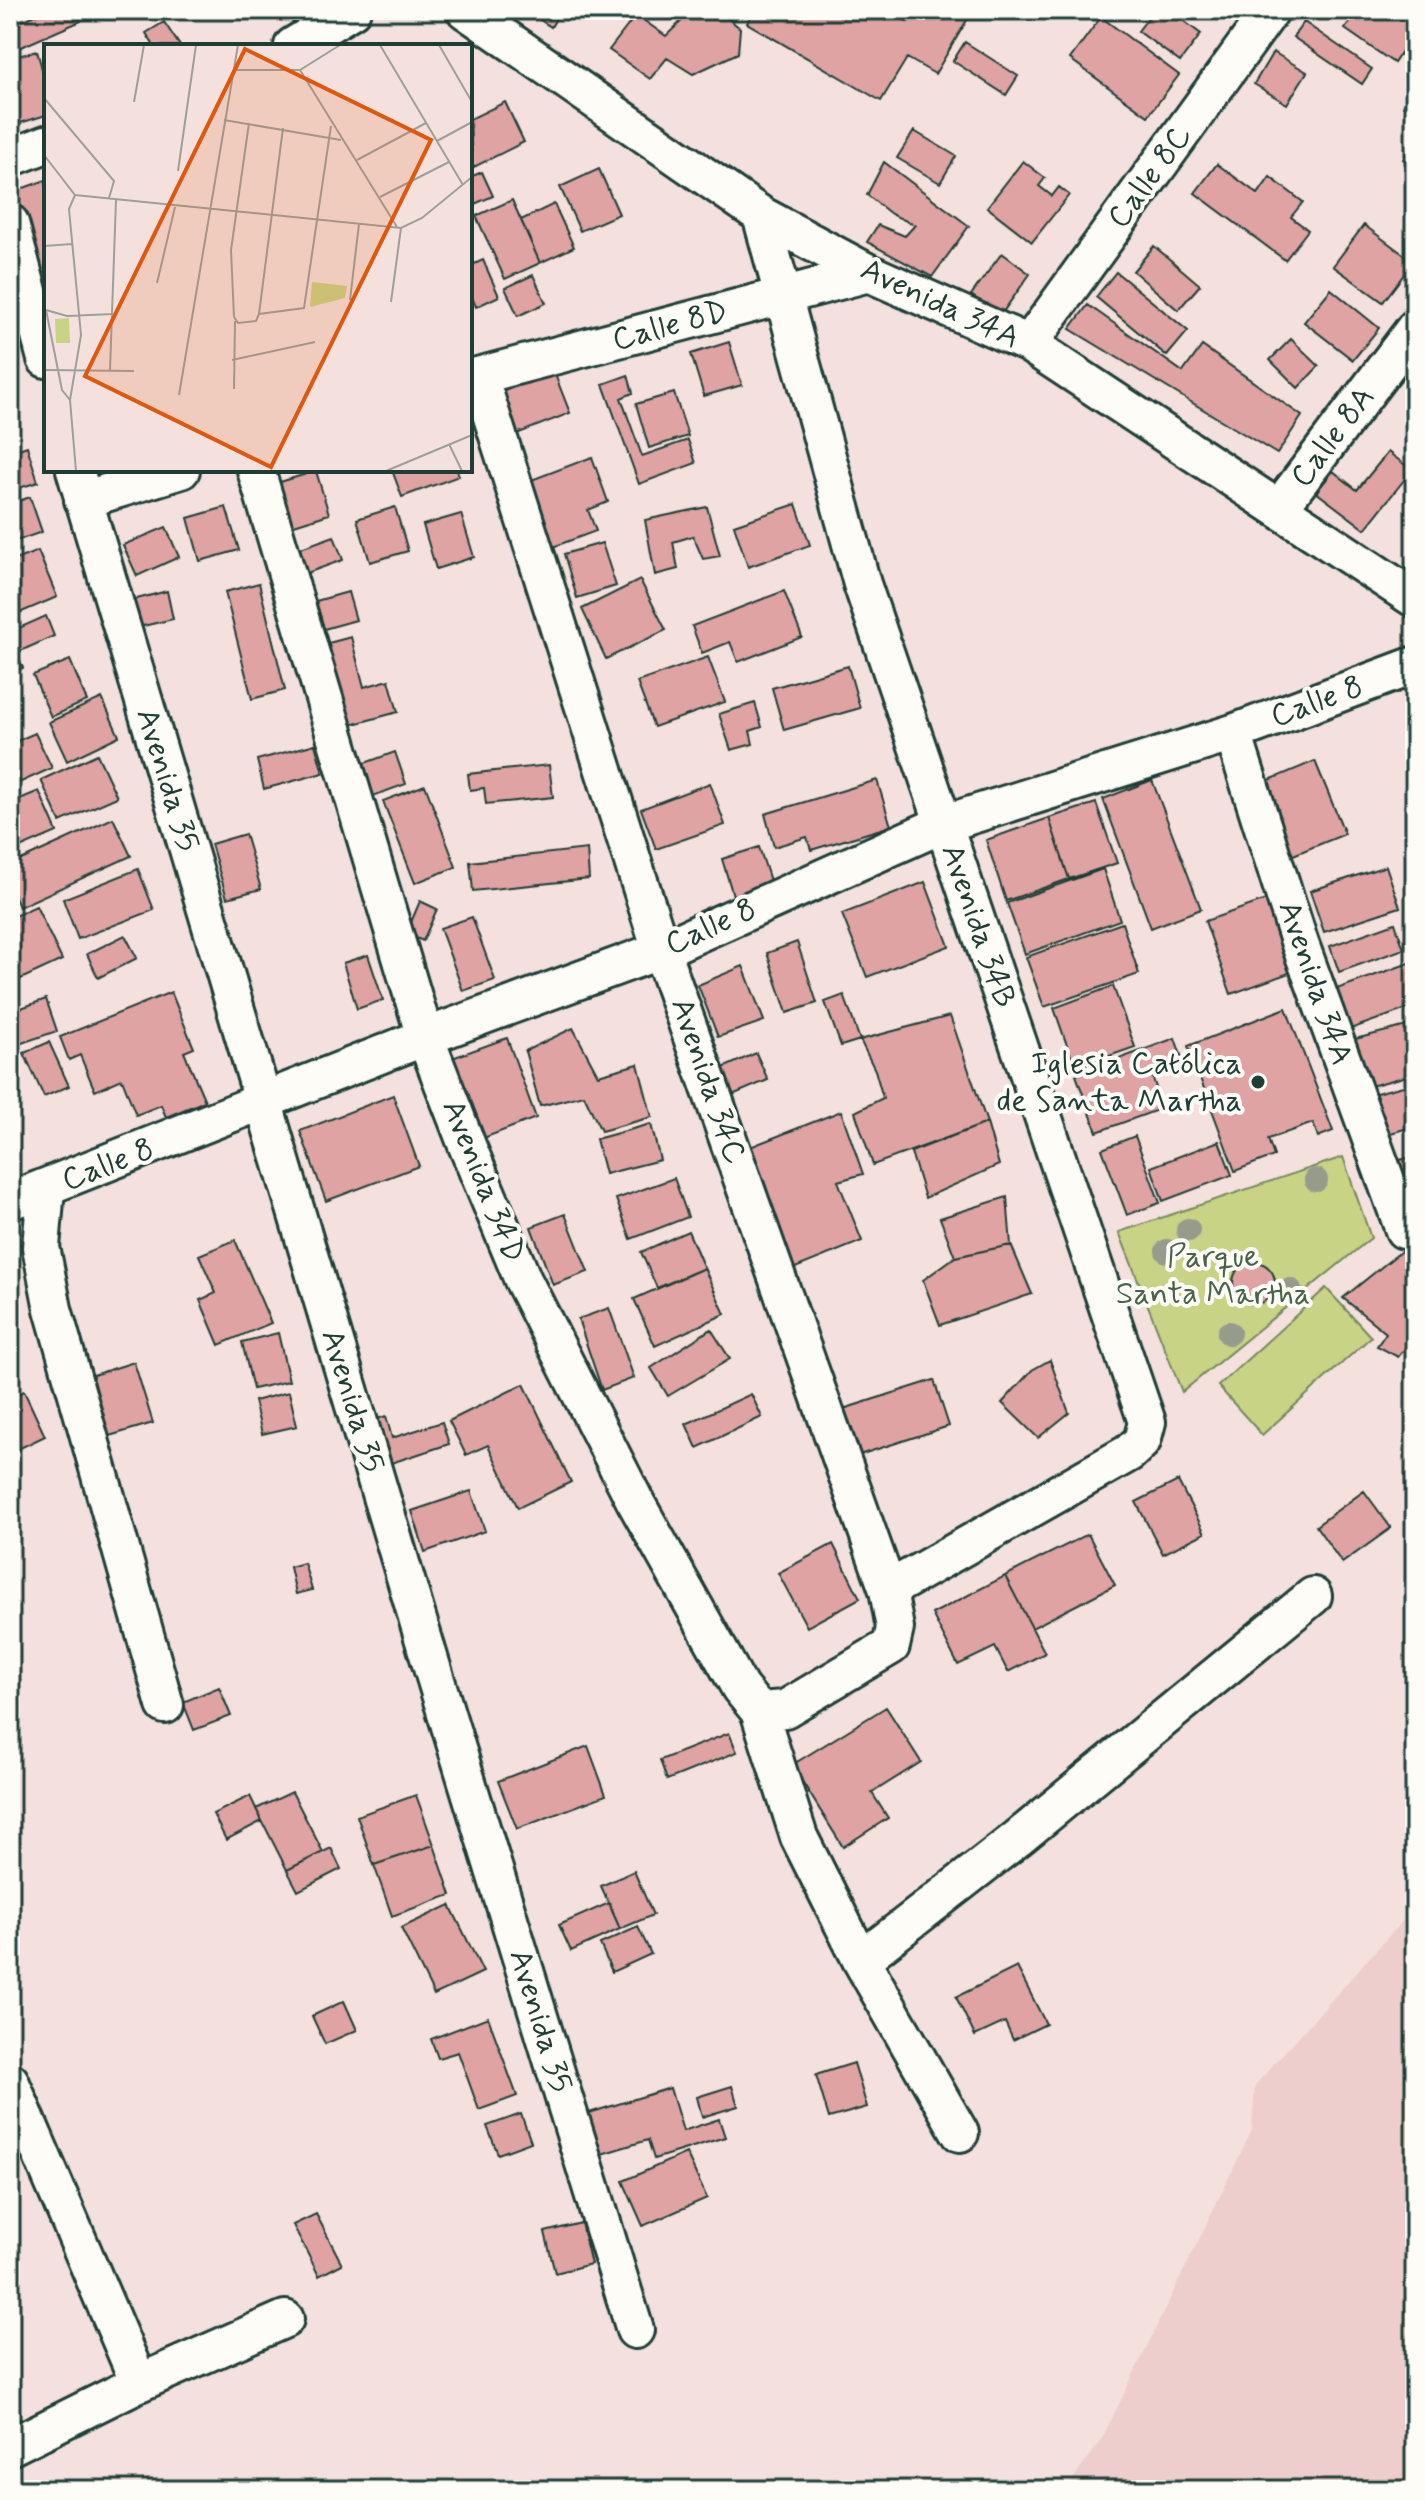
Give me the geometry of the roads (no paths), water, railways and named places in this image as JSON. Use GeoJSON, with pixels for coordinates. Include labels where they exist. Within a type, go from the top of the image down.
{"type":"FeatureCollection","features":[{"type":"Feature","properties":{"kind":"street"},"geometry":{"type":"LineString","coordinates":[[296,44],[352,10]]}},
{"type":"Feature","properties":{"kind":"street","name":"Avenida 34A"},"geometry":{"type":"LineString","coordinates":[[465,10],[761,215],[869,273],[1029,344],[1415,599]]}},
{"type":"Feature","properties":{"kind":"street","name":"Calle 8C"},"geometry":{"type":"LineString","coordinates":[[1029,344],[1271,10]]}},
{"type":"Feature","properties":{"kind":"street"},"geometry":{"type":"LineString","coordinates":[[10,158],[44,145]]}},
{"type":"Feature","properties":{"kind":"street","name":"Avenida 34B"},"geometry":{"type":"LineString","coordinates":[[761,215],[862,584],[1147,1422],[1142,1441],[1129,1453],[888,1590]]}},
{"type":"Feature","properties":{"kind":"street"},"geometry":{"type":"LineString","coordinates":[[10,223],[44,351]]}},
{"type":"Feature","properties":{"kind":"street","name":"Calle 8D"},"geometry":{"type":"LineString","coordinates":[[474,377],[869,273]]}},
{"type":"Feature","properties":{"kind":"street","name":"Calle 8A"},"geometry":{"type":"LineString","coordinates":[[1280,507],[1415,328]]}},
{"type":"Feature","properties":{"kind":"street","name":"Avenida 34C"},"geometry":{"type":"LineString","coordinates":[[474,377],[661,950],[888,1590],[895,1628],[891,1646],[785,1709],[759,1711]]}},
{"type":"Feature","properties":{"kind":"street"},"geometry":{"type":"LineString","coordinates":[[79,485],[167,472]]}},
{"type":"Feature","properties":{"kind":"street","name":"Avenida 34D"},"geometry":{"type":"LineString","coordinates":[[257,472],[425,1037],[523,1280],[635,1501],[740,1688],[759,1711],[799,1837],[861,1960],[960,2133]]}},
{"type":"Feature","properties":{"kind":"street","name":"Avenida 35"},"geometry":{"type":"LineString","coordinates":[[79,485],[263,1104],[635,2330]]}},
{"type":"Feature","properties":{"kind":"street","name":"Calle 8"},"geometry":{"type":"LineString","coordinates":[[10,1201],[263,1104],[425,1037],[661,950],[943,824],[1233,733],[1415,665]]}},
{"type":"Feature","properties":{"kind":"street","name":"Avenida 34A"},"geometry":{"type":"LineString","coordinates":[[1233,733],[1300,944],[1404,1230]]}},
{"type":"Feature","properties":{"kind":"street"},"geometry":{"type":"LineString","coordinates":[[46,1189],[41,1247],[53,1309],[165,1705]]}},
{"type":"Feature","properties":{"kind":"street"},"geometry":{"type":"LineString","coordinates":[[861,1960],[1018,1838],[1313,1596]]}},
{"type":"Feature","properties":{"kind":"street"},"geometry":{"type":"LineString","coordinates":[[10,2081],[139,2383]]}},
{"type":"Feature","properties":{"kind":"street"},"geometry":{"type":"LineString","coordinates":[[10,2447],[139,2383],[285,2319]]}},
{"type":"Feature","properties":{"kind":"place","name":"Iglesia Católica de Santa Martha"},"geometry":{"type":"Point","coordinates":[1258,1082]}},
{"type":"Feature","properties":{"kind":"park label","name":"Parque Santa Martha"},"geometry":{"type":"Point","coordinates":[1213,1276]}}]}
